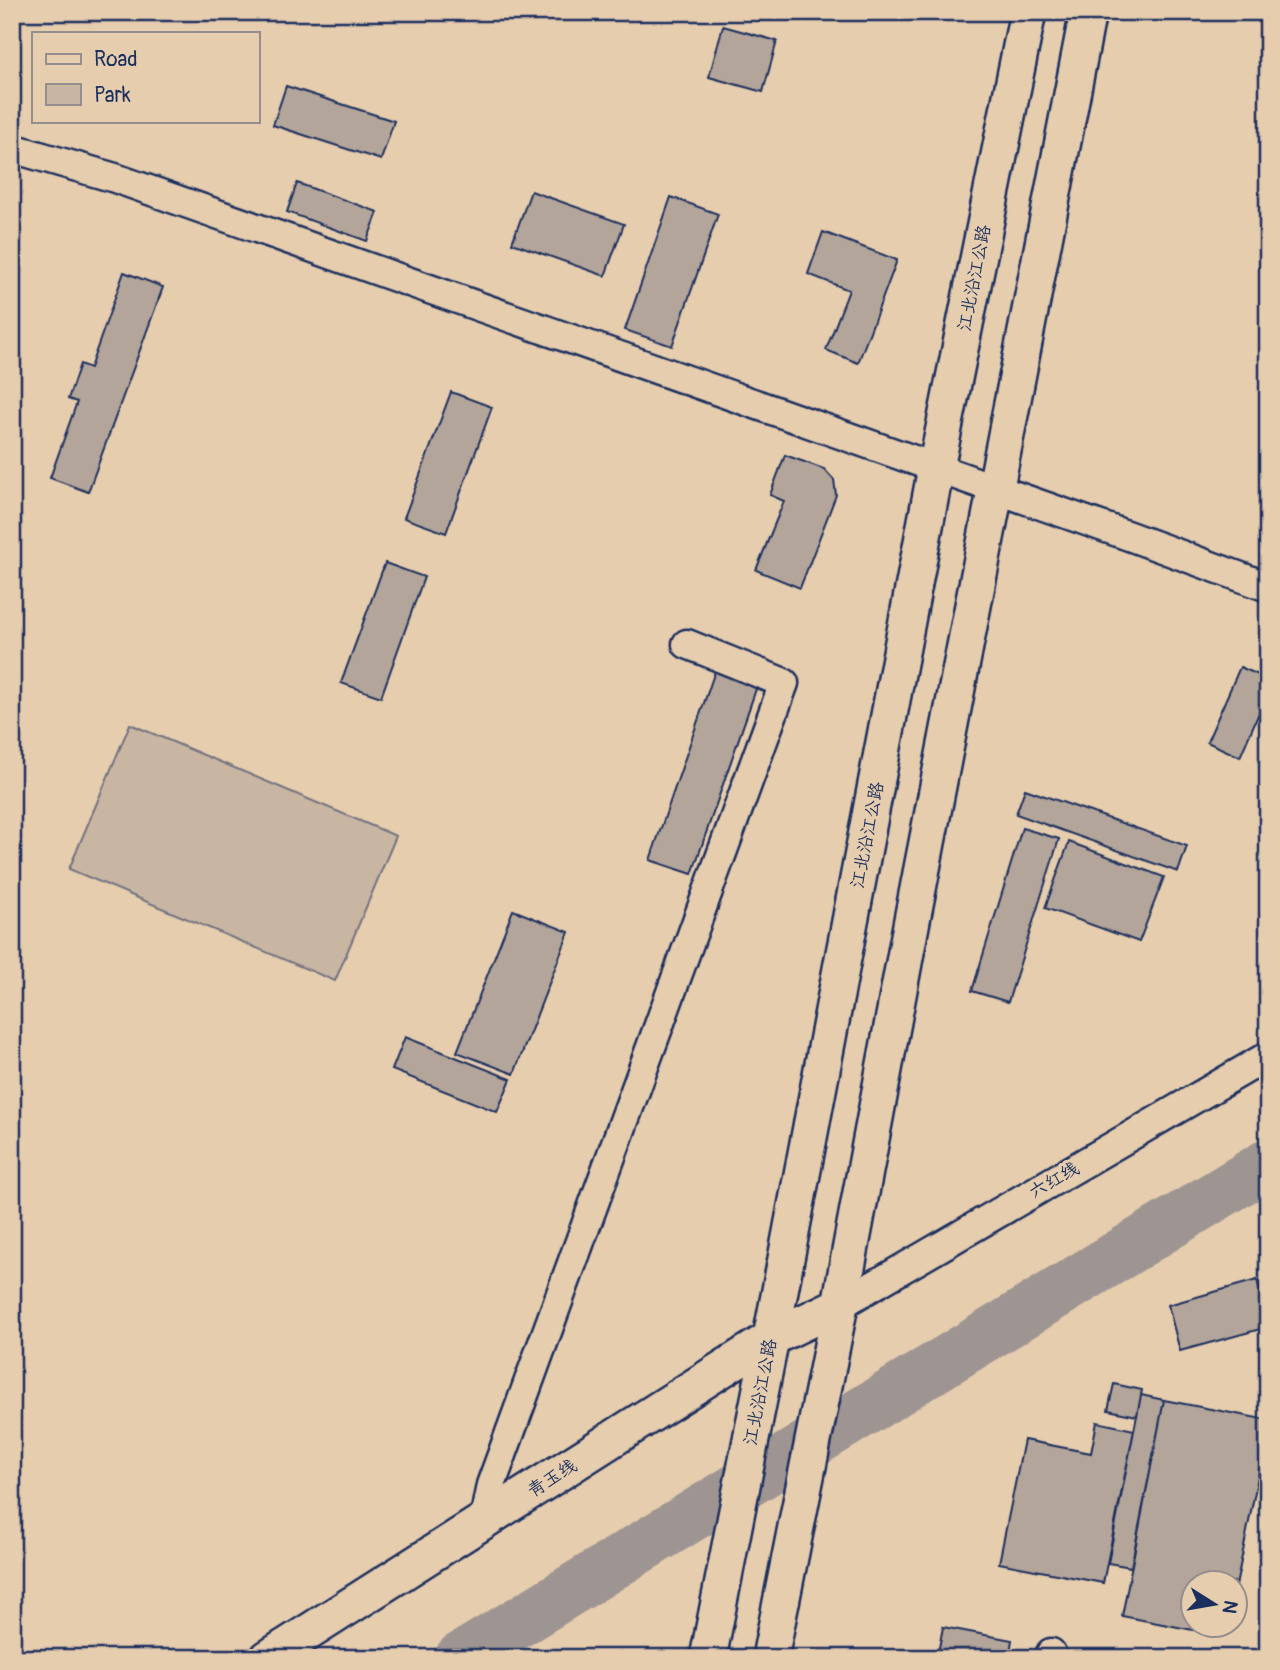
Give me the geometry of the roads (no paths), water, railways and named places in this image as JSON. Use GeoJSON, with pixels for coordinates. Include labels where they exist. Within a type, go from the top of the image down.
{"type":"FeatureCollection","features":[{"type":"Feature","properties":{"kind":"main road","name":"江北沿江公路"},"geometry":{"type":"LineString","coordinates":[[708,1658],[936,468],[1028,12]]}},
{"type":"Feature","properties":{"kind":"main road"},"geometry":{"type":"LineString","coordinates":[[770,1658],[1088,12]]}},
{"type":"Feature","properties":{"kind":"main road","name":"青玉线"},"geometry":{"type":"LineString","coordinates":[[268,1658],[771,1338],[837,1319]]}},
{"type":"Feature","properties":{"kind":"street"},"geometry":{"type":"LineString","coordinates":[[12,148],[115,178],[1268,587]]}},
{"type":"Feature","properties":{"kind":"street"},"geometry":{"type":"LineString","coordinates":[[484,1521],[491,1485],[784,683],[687,644]]}},
{"type":"Feature","properties":{"kind":"street","name":"六红线"},"geometry":{"type":"LineString","coordinates":[[837,1319],[1268,1056]]}},
{"type":"Feature","properties":{"kind":"waterway"},"geometry":{"type":"LineString","coordinates":[[460,1658],[1268,1164]]}}]}
